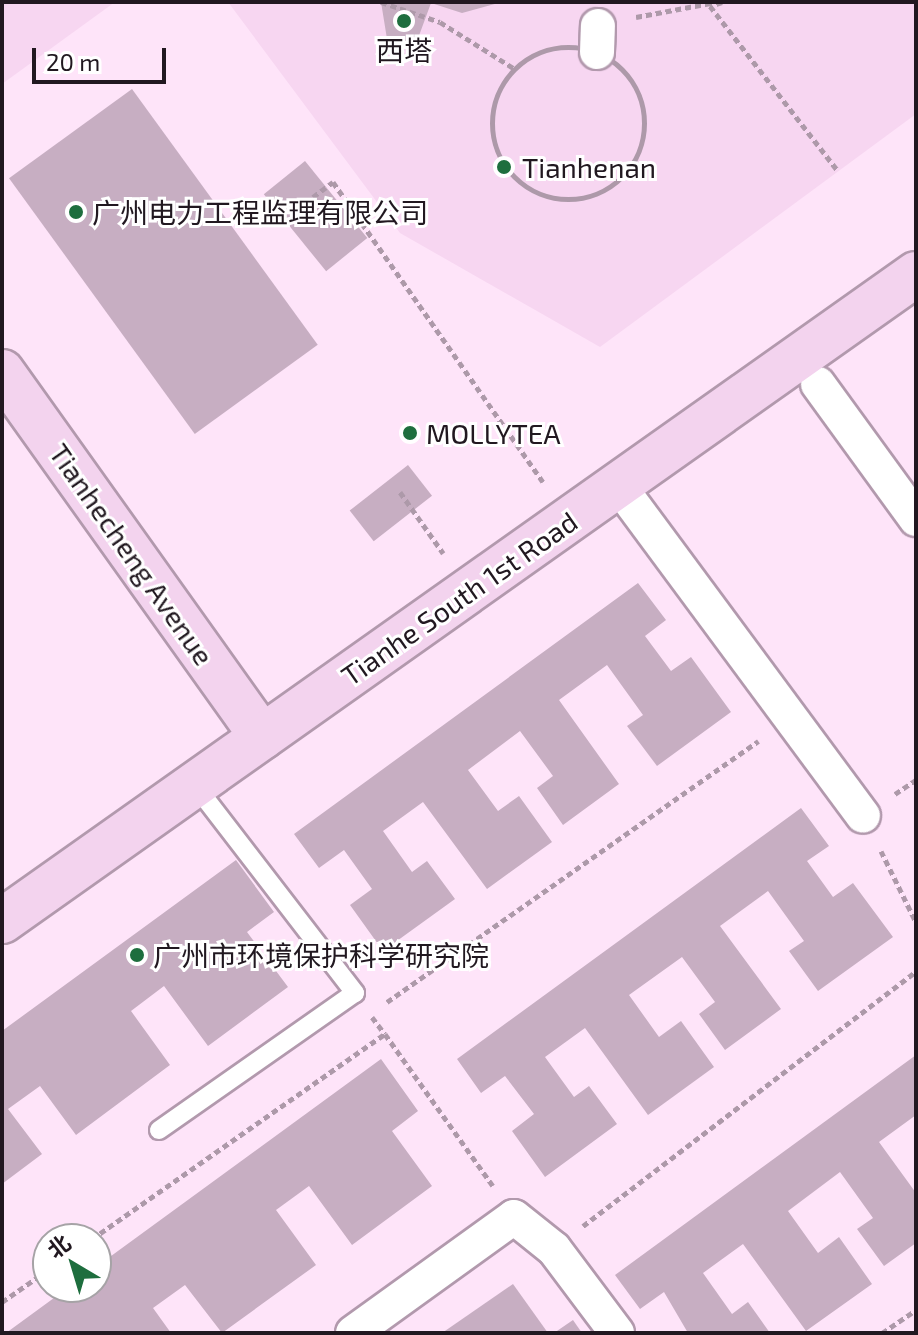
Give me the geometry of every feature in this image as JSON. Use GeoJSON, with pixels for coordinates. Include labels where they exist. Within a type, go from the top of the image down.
{"type":"FeatureCollection","features":[{"type":"Feature","properties":{"kind":"street","name":"Tianhe South 1st Road"},"geometry":{"type":"LineString","coordinates":[[2,921],[916,274]]}},
{"type":"Feature","properties":{"kind":"street","name":"Tianhecheng Avenue"},"geometry":{"type":"LineString","coordinates":[[2,372],[262,737]]}},
{"type":"Feature","properties":{"kind":"street"},"geometry":{"type":"LineString","coordinates":[[818,384],[916,519]]}},
{"type":"Feature","properties":{"kind":"street"},"geometry":{"type":"LineString","coordinates":[[619,486],[863,816]]}},
{"type":"Feature","properties":{"kind":"street"},"geometry":{"type":"LineString","coordinates":[[353,1333],[514,1217],[554,1249],[617,1333]]}},
{"type":"Feature","properties":{"kind":"lane"},"geometry":{"type":"LineString","coordinates":[[159,1130],[355,993],[194,784]]}},
{"type":"Feature","properties":{"kind":"path"},"geometry":{"type":"LineString","coordinates":[[381,2],[440,22],[515,69]]}},
{"type":"Feature","properties":{"kind":"path"},"geometry":{"type":"LineString","coordinates":[[598,39],[634,84],[644,131],[623,175],[578,198],[529,188],[496,150],[495,100],[515,69],[549,49],[598,39],[722,2]]}},
{"type":"Feature","properties":{"kind":"path"},"geometry":{"type":"LineString","coordinates":[[711,4],[838,171]]}},
{"type":"Feature","properties":{"kind":"path"},"geometry":{"type":"LineString","coordinates":[[313,197],[333,182],[545,484]]}},
{"type":"Feature","properties":{"kind":"path"},"geometry":{"type":"LineString","coordinates":[[400,492],[445,556]]}},
{"type":"Feature","properties":{"kind":"path"},"geometry":{"type":"LineString","coordinates":[[370,1014],[792,717]]}},
{"type":"Feature","properties":{"kind":"path"},"geometry":{"type":"LineString","coordinates":[[863,816],[916,922]]}},
{"type":"Feature","properties":{"kind":"path"},"geometry":{"type":"LineString","coordinates":[[554,1249],[916,971]]}},
{"type":"Feature","properties":{"kind":"path"},"geometry":{"type":"LineString","coordinates":[[112,1225],[385,1034],[514,1217]]}},
{"type":"Feature","properties":{"kind":"path"},"geometry":{"type":"LineString","coordinates":[[2,1302],[32,1281]]}},
{"type":"Feature","properties":{"kind":"path"},"geometry":{"type":"LineString","coordinates":[[882,1333],[916,1310]]}},
{"type":"Feature","properties":{"kind":"shaded area"},"geometry":{"type":"Polygon","coordinates":[[[2,2],[115,2],[2,84],[2,2]]]}},
{"type":"Feature","properties":{"kind":"shaded area"},"geometry":{"type":"Polygon","coordinates":[[[228,2],[916,2],[916,114],[600,347],[400,233],[228,2]]]}},
{"type":"Feature","properties":{"kind":"building","name":"西塔"},"geometry":{"type":"Polygon","coordinates":[[[381,2],[502,2],[462,13],[431,3],[413,52],[387,39],[381,2]]]}},
{"type":"Feature","properties":{"kind":"building"},"geometry":{"type":"Polygon","coordinates":[[[132,89],[318,345],[195,434],[9,178],[132,89]]]}},
{"type":"Feature","properties":{"kind":"building"},"geometry":{"type":"Polygon","coordinates":[[[305,161],[367,238],[326,271],[264,194],[305,161]]]}},
{"type":"Feature","properties":{"kind":"building"},"geometry":{"type":"Polygon","coordinates":[[[408,465],[432,496],[374,541],[350,511],[408,465]]]}},
{"type":"Feature","properties":{"kind":"building"},"geometry":{"type":"Polygon","coordinates":[[[638,583],[666,620],[645,636],[671,671],[691,657],[731,712],[657,766],[627,726],[643,715],[607,665],[559,700],[619,784],[563,825],[537,788],[553,776],[520,731],[468,770],[498,811],[519,796],[552,842],[487,889],[423,802],[383,831],[412,872],[427,861],[455,899],[383,951],[350,905],[372,889],[344,850],[319,868],[294,834],[638,583]]]}},
{"type":"Feature","properties":{"kind":"building"},"geometry":{"type":"Polygon","coordinates":[[[801,808],[829,846],[807,861],[833,897],[853,883],[893,937],[818,991],[789,951],[804,941],[768,891],[720,926],[781,1009],[725,1050],[699,1014],[715,1002],[682,957],[629,995],[659,1037],[681,1021],[714,1067],[648,1115],[585,1028],[545,1057],[574,1097],[589,1086],[617,1124],[545,1177],[512,1131],[534,1114],[505,1076],[481,1093],[457,1059],[801,808]]]}},
{"type":"Feature","properties":{"kind":"building"},"geometry":{"type":"Polygon","coordinates":[[[236,860],[274,912],[247,932],[288,987],[208,1046],[164,986],[131,1011],[170,1065],[76,1135],[40,1086],[8,1109],[42,1154],[2,1184],[2,1031],[236,860]]]}},
{"type":"Feature","properties":{"kind":"building"},"geometry":{"type":"Polygon","coordinates":[[[916,1055],[916,1115],[879,1142],[916,1193],[916,1243],[884,1266],[857,1229],[873,1218],[840,1172],[788,1211],[818,1253],[839,1237],[872,1284],[806,1331],[743,1244],[703,1273],[732,1314],[748,1302],[770,1333],[688,1333],[664,1292],[640,1309],[615,1275],[916,1055]]]}},
{"type":"Feature","properties":{"kind":"building"},"geometry":{"type":"Polygon","coordinates":[[[381,1059],[418,1111],[392,1131],[432,1186],[352,1245],[309,1186],[276,1210],[316,1265],[222,1333],[185,1285],[153,1308],[171,1333],[6,1333],[47,1303],[112,1303],[112,1255],[381,1059]]]}},
{"type":"Feature","properties":{"kind":"building"},"geometry":{"type":"Polygon","coordinates":[[[513,1284],[548,1333],[442,1333],[513,1284]]]}},
{"type":"Feature","properties":{"kind":"building"},"geometry":{"type":"Polygon","coordinates":[[[573,1320],[582,1333],[554,1333],[573,1320]]]}},
{"type":"Feature","properties":{"kind":"place","name":"西塔"},"geometry":{"type":"Point","coordinates":[404,21]}},
{"type":"Feature","properties":{"kind":"place","name":"Tianhenan"},"geometry":{"type":"Point","coordinates":[504,167]}},
{"type":"Feature","properties":{"kind":"place","name":"广州电力工程监理有限公司"},"geometry":{"type":"Point","coordinates":[76,212]}},
{"type":"Feature","properties":{"kind":"place","name":"MOLLYTEA"},"geometry":{"type":"Point","coordinates":[410,433]}},
{"type":"Feature","properties":{"kind":"place","name":"广州市环境保护科学研究院"},"geometry":{"type":"Point","coordinates":[137,955]}}]}
